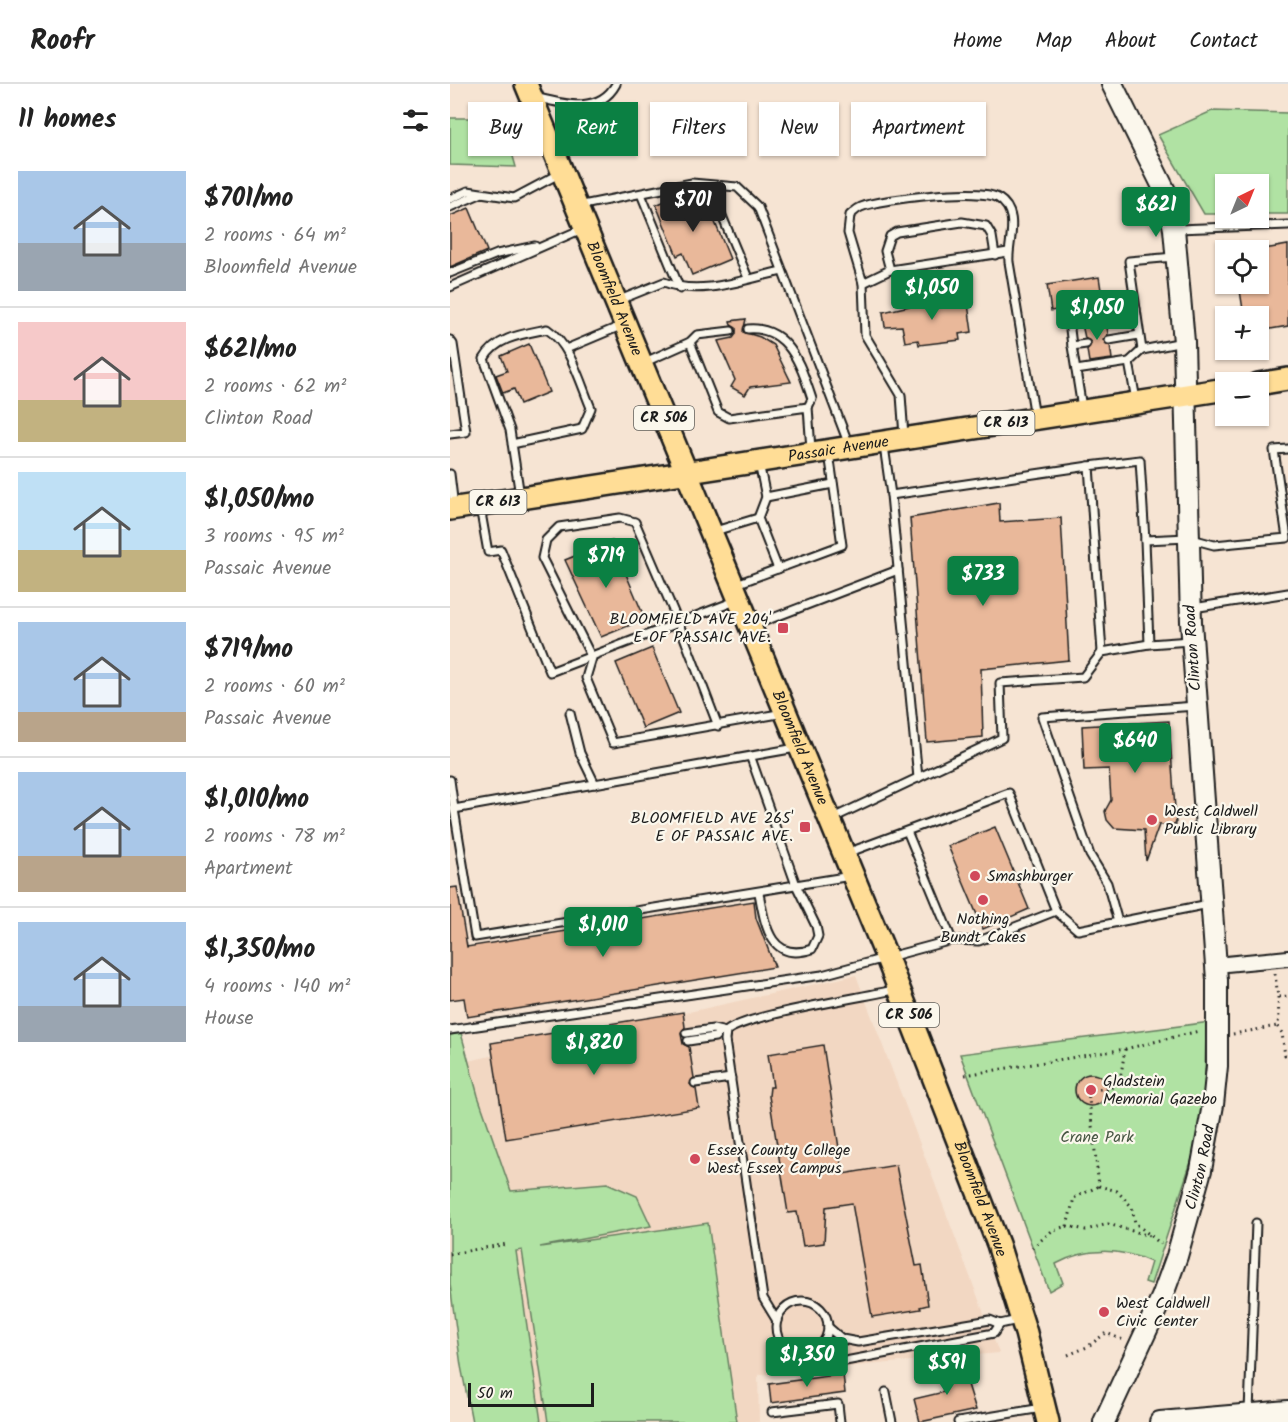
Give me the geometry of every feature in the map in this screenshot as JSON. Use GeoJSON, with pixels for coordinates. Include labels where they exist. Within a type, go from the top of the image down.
{"type":"FeatureCollection","features":[{"type":"Feature","properties":{"kind":"main road","name":"Bloomfield Avenue"},"geometry":{"type":"LineString","coordinates":[[529,90],[887,958],[998,1244],[1022,1319],[1046,1415]]}},
{"type":"Feature","properties":{"kind":"main road"},"geometry":{"type":"LineString","coordinates":[[1269,382],[1288,379]]}},
{"type":"Feature","properties":{"kind":"main road","name":"Passaic Avenue"},"geometry":{"type":"LineString","coordinates":[[452,508],[1215,391]]}},
{"type":"Feature","properties":{"kind":"street","name":"Clinton Road"},"geometry":{"type":"LineString","coordinates":[[1104,1422],[1162,1297],[1177,1256],[1198,1181],[1211,1116],[1217,1066],[1211,1034],[1216,965],[1190,608],[1184,342],[1177,257],[1167,195],[1112,84]]}},
{"type":"Feature","properties":{"kind":"street"},"geometry":{"type":"LineString","coordinates":[[1216,965],[1288,958]]}},
{"type":"Feature","properties":{"kind":"street"},"geometry":{"type":"LineString","coordinates":[[1160,1422],[1288,1411]]}},
{"type":"Feature","properties":{"kind":"lane"},"geometry":{"type":"LineString","coordinates":[[529,90],[584,105],[600,101],[616,84]]}},
{"type":"Feature","properties":{"kind":"lane"},"geometry":{"type":"LineString","coordinates":[[450,199],[468,191],[514,198],[563,172]]}},
{"type":"Feature","properties":{"kind":"lane"},"geometry":{"type":"LineString","coordinates":[[577,207],[692,183],[737,187],[758,207],[850,447]]}},
{"type":"Feature","properties":{"kind":"lane"},"geometry":{"type":"LineString","coordinates":[[720,186],[717,204],[748,278]]}},
{"type":"Feature","properties":{"kind":"lane"},"geometry":{"type":"LineString","coordinates":[[450,207],[482,193]]}},
{"type":"Feature","properties":{"kind":"lane"},"geometry":{"type":"LineString","coordinates":[[918,778],[891,495],[894,440],[901,395],[865,334],[863,283],[848,233],[850,215],[864,206],[963,193],[998,198],[1006,207],[1013,229],[1008,252],[1035,418]]}},
{"type":"Feature","properties":{"kind":"lane"},"geometry":{"type":"LineString","coordinates":[[641,194],[680,289]]}},
{"type":"Feature","properties":{"kind":"lane"},"geometry":{"type":"LineString","coordinates":[[890,270],[885,251],[890,236],[897,232],[962,222],[986,225],[992,236],[995,255]]}},
{"type":"Feature","properties":{"kind":"lane"},"geometry":{"type":"LineString","coordinates":[[1174,229],[1288,225]]}},
{"type":"Feature","properties":{"kind":"lane"},"geometry":{"type":"LineString","coordinates":[[450,287],[586,227]]}},
{"type":"Feature","properties":{"kind":"lane"},"geometry":{"type":"LineString","coordinates":[[450,273],[497,254],[549,243]]}},
{"type":"Feature","properties":{"kind":"lane"},"geometry":{"type":"LineString","coordinates":[[863,283],[890,270],[1008,252]]}},
{"type":"Feature","properties":{"kind":"lane"},"geometry":{"type":"LineString","coordinates":[[1142,350],[1129,261],[1177,257]]}},
{"type":"Feature","properties":{"kind":"lane"},"geometry":{"type":"LineString","coordinates":[[616,301],[664,282],[680,289],[782,271]]}},
{"type":"Feature","properties":{"kind":"lane"},"geometry":{"type":"LineString","coordinates":[[1082,411],[1068,321],[1136,309]]}},
{"type":"Feature","properties":{"kind":"lane"},"geometry":{"type":"LineString","coordinates":[[566,349],[626,324]]}},
{"type":"Feature","properties":{"kind":"lane"},"geometry":{"type":"LineString","coordinates":[[480,504],[488,552],[501,550],[550,672],[679,624],[778,568],[842,545],[833,484],[820,452],[808,407],[813,399],[804,375],[790,348],[777,334],[765,328],[748,329]]}},
{"type":"Feature","properties":{"kind":"lane"},"geometry":{"type":"LineString","coordinates":[[512,444],[582,429],[591,408],[566,349],[557,335],[546,329],[500,341],[489,349],[484,359],[510,430],[512,444],[521,498]]}},
{"type":"Feature","properties":{"kind":"lane"},"geometry":{"type":"LineString","coordinates":[[642,363],[690,342],[698,335],[731,331]]}},
{"type":"Feature","properties":{"kind":"lane"},"geometry":{"type":"LineString","coordinates":[[1109,340],[1139,335]]}},
{"type":"Feature","properties":{"kind":"lane"},"geometry":{"type":"LineString","coordinates":[[450,340],[453,344],[466,432],[450,434]]}},
{"type":"Feature","properties":{"kind":"lane"},"geometry":{"type":"LineString","coordinates":[[690,342],[718,412],[729,418],[808,407]]}},
{"type":"Feature","properties":{"kind":"lane"},"geometry":{"type":"LineString","coordinates":[[1076,370],[1129,362],[1142,350],[1184,342]]}},
{"type":"Feature","properties":{"kind":"lane"},"geometry":{"type":"LineString","coordinates":[[1072,346],[1086,344]]}},
{"type":"Feature","properties":{"kind":"lane"},"geometry":{"type":"LineString","coordinates":[[1129,362],[1136,402]]}},
{"type":"Feature","properties":{"kind":"lane"},"geometry":{"type":"LineString","coordinates":[[1145,540],[1188,538],[1214,545],[1288,539],[1274,450],[1288,448]]}},
{"type":"Feature","properties":{"kind":"lane"},"geometry":{"type":"LineString","coordinates":[[891,495],[1140,460],[1149,644]]}},
{"type":"Feature","properties":{"kind":"lane"},"geometry":{"type":"LineString","coordinates":[[759,461],[766,497],[758,518],[778,568]]}},
{"type":"Feature","properties":{"kind":"lane"},"geometry":{"type":"LineString","coordinates":[[830,819],[1002,738],[1000,683],[1083,677],[1102,652],[1089,466]]}},
{"type":"Feature","properties":{"kind":"lane"},"geometry":{"type":"LineString","coordinates":[[450,474],[452,508]]}},
{"type":"Feature","properties":{"kind":"lane"},"geometry":{"type":"LineString","coordinates":[[766,497],[833,484]]}},
{"type":"Feature","properties":{"kind":"lane"},"geometry":{"type":"LineString","coordinates":[[718,726],[679,624],[635,522],[620,518],[559,527],[546,540],[542,558],[592,658],[586,678],[613,743],[718,726],[787,713]]}},
{"type":"Feature","properties":{"kind":"lane"},"geometry":{"type":"LineString","coordinates":[[712,532],[758,518]]}},
{"type":"Feature","properties":{"kind":"lane"},"geometry":{"type":"LineString","coordinates":[[751,626],[898,570]]}},
{"type":"Feature","properties":{"kind":"lane"},"geometry":{"type":"LineString","coordinates":[[1190,608],[1288,592]]}},
{"type":"Feature","properties":{"kind":"lane"},"geometry":{"type":"LineString","coordinates":[[1102,652],[1192,640]]}},
{"type":"Feature","properties":{"kind":"lane"},"geometry":{"type":"LineString","coordinates":[[1118,922],[1107,883],[1090,855],[1042,717],[1197,706]]}},
{"type":"Feature","properties":{"kind":"lane"},"geometry":{"type":"LineString","coordinates":[[570,713],[580,753],[595,784]]}},
{"type":"Feature","properties":{"kind":"lane"},"geometry":{"type":"LineString","coordinates":[[454,808],[751,758],[801,746]]}},
{"type":"Feature","properties":{"kind":"lane"},"geometry":{"type":"LineString","coordinates":[[751,758],[796,885],[816,926],[818,936],[812,949],[802,952],[783,951],[775,943],[764,916],[759,893]]}},
{"type":"Feature","properties":{"kind":"lane"},"geometry":{"type":"LineString","coordinates":[[450,780],[475,938],[759,893],[853,875]]}},
{"type":"Feature","properties":{"kind":"lane"},"geometry":{"type":"LineString","coordinates":[[845,854],[1009,793],[1056,911],[1078,930],[1211,904]]}},
{"type":"Feature","properties":{"kind":"lane"},"geometry":{"type":"LineString","coordinates":[[908,831],[952,940]]}},
{"type":"Feature","properties":{"kind":"lane"},"geometry":{"type":"LineString","coordinates":[[450,1030],[822,975],[952,940],[980,941],[1056,911]]}},
{"type":"Feature","properties":{"kind":"lane"},"geometry":{"type":"LineString","coordinates":[[688,1041],[716,1037],[738,1023],[777,1013],[899,989]]}},
{"type":"Feature","properties":{"kind":"lane"},"geometry":{"type":"LineString","coordinates":[[686,1033],[713,1029],[723,1032]]}},
{"type":"Feature","properties":{"kind":"lane"},"geometry":{"type":"LineString","coordinates":[[723,1032],[763,1298],[777,1321],[779,1338],[784,1345],[798,1353],[807,1353],[840,1362],[994,1333],[1000,1324]]}},
{"type":"Feature","properties":{"kind":"lane"},"geometry":{"type":"LineString","coordinates":[[695,1083],[730,1078]]}},
{"type":"Feature","properties":{"kind":"lane"},"geometry":{"type":"LineString","coordinates":[[1249,1414],[1256,1223]]}},
{"type":"Feature","properties":{"kind":"lane"},"geometry":{"type":"LineString","coordinates":[[777,1321],[786,1307],[802,1302],[819,1307],[824,1313],[828,1327],[826,1338],[821,1345],[807,1353]]}},
{"type":"Feature","properties":{"kind":"lane"},"geometry":{"type":"LineString","coordinates":[[828,1327],[842,1339],[858,1342],[990,1320],[1000,1324],[1022,1319]]}},
{"type":"Feature","properties":{"kind":"lane"},"geometry":{"type":"LineString","coordinates":[[886,1392],[892,1422]]}},
{"type":"Feature","properties":{"kind":"lane"},"geometry":{"type":"LineString","coordinates":[[772,1412],[838,1404],[840,1422]]}},
{"type":"Feature","properties":{"kind":"lane"},"geometry":{"type":"LineString","coordinates":[[958,1422],[1046,1415]]}},
{"type":"Feature","properties":{"kind":"path"},"geometry":{"type":"LineString","coordinates":[[1273,960],[1280,1019],[1277,1026]]}},
{"type":"Feature","properties":{"kind":"path"},"geometry":{"type":"LineString","coordinates":[[1278,997],[1288,996]]}},
{"type":"Feature","properties":{"kind":"path"},"geometry":{"type":"LineString","coordinates":[[965,1075],[1211,1034],[1277,1026]]}},
{"type":"Feature","properties":{"kind":"path"},"geometry":{"type":"LineString","coordinates":[[1277,1026],[1282,1033],[1285,1056],[1288,1056]]}},
{"type":"Feature","properties":{"kind":"path"},"geometry":{"type":"LineString","coordinates":[[1099,1186],[1088,1091],[1112,1087],[1120,1081],[1125,1049]]}},
{"type":"Feature","properties":{"kind":"path"},"geometry":{"type":"LineString","coordinates":[[1067,1226],[1074,1198],[1099,1186],[1117,1191],[1132,1207],[1135,1223],[1177,1256]]}},
{"type":"Feature","properties":{"kind":"path"},"geometry":{"type":"LineString","coordinates":[[1032,1248],[1053,1230],[1067,1226],[1086,1230],[1108,1224],[1151,1237]]}},
{"type":"Feature","properties":{"kind":"path"},"geometry":{"type":"LineString","coordinates":[[450,1254],[507,1244]]}},
{"type":"Feature","properties":{"kind":"path"},"geometry":{"type":"LineString","coordinates":[[1068,1355],[1087,1347],[1106,1333],[1130,1343]]}},
{"type":"Feature","properties":{"kind":"shaded area","name":"Essex County College West Essex Campus"},"geometry":{"type":"Polygon","coordinates":[[[856,975],[999,1353],[758,1375],[759,1422],[505,1422],[450,1065],[856,975]]]}},
{"type":"Feature","properties":{"kind":"green space"},"geometry":{"type":"Polygon","coordinates":[[[1212,111],[1288,113],[1288,214],[1269,214],[1269,174],[1215,174],[1215,214],[1204,214],[1158,135],[1212,111]]]}},
{"type":"Feature","properties":{"kind":"green space"},"geometry":{"type":"Polygon","coordinates":[[[450,118],[468,118],[468,156],[513,156],[516,167],[450,165],[450,118]]]}},
{"type":"Feature","properties":{"kind":"green space","name":"Crane Park"},"geometry":{"type":"Polygon","coordinates":[[[1211,1022],[1206,1030],[1204,1122],[1151,1284],[1145,1282],[1151,1262],[1127,1254],[1103,1251],[1067,1258],[1056,1264],[1063,1283],[1049,1291],[960,1054],[1211,1022]]]}},
{"type":"Feature","properties":{"kind":"green space"},"geometry":{"type":"Polygon","coordinates":[[[461,1033],[478,1096],[511,1191],[607,1183],[637,1196],[651,1226],[540,1247],[708,1223],[737,1422],[548,1422],[522,1250],[516,1251],[541,1422],[472,1422],[461,1366],[450,1284],[450,1035],[461,1033]]]}},
{"type":"Feature","properties":{"kind":"building"},"geometry":{"type":"Polygon","coordinates":[[[693,189],[704,218],[712,215],[730,259],[692,275],[683,253],[677,256],[656,205],[693,189]]]}},
{"type":"Feature","properties":{"kind":"building"},"geometry":{"type":"Polygon","coordinates":[[[469,208],[487,251],[450,267],[450,216],[469,208]]]}},
{"type":"Feature","properties":{"kind":"building"},"geometry":{"type":"Polygon","coordinates":[[[1288,245],[1288,326],[1269,329],[1269,306],[1242,306],[1241,294],[1269,294],[1269,248],[1288,245]]]}},
{"type":"Feature","properties":{"kind":"building"},"geometry":{"type":"Polygon","coordinates":[[[1099,277],[1104,309],[1081,313],[1079,306],[1051,311],[1047,285],[1099,277]]]}},
{"type":"Feature","properties":{"kind":"building"},"geometry":{"type":"Polygon","coordinates":[[[967,297],[972,332],[959,334],[960,340],[919,345],[918,340],[905,342],[902,326],[885,327],[883,312],[914,305],[913,303],[967,297]]]}},
{"type":"Feature","properties":{"kind":"building"},"geometry":{"type":"Polygon","coordinates":[[[746,319],[743,332],[760,337],[773,345],[791,382],[750,387],[745,395],[731,387],[735,380],[718,341],[733,338],[736,334],[736,328],[731,325],[730,321],[746,319]]]}},
{"type":"Feature","properties":{"kind":"building"},"geometry":{"type":"Polygon","coordinates":[[[1106,320],[1108,334],[1103,340],[1110,345],[1112,359],[1089,362],[1087,350],[1091,343],[1085,338],[1082,324],[1106,320]]]}},
{"type":"Feature","properties":{"kind":"building"},"geometry":{"type":"Polygon","coordinates":[[[529,344],[549,392],[520,404],[514,389],[503,393],[496,375],[507,371],[501,356],[529,344]]]}},
{"type":"Feature","properties":{"kind":"building"},"geometry":{"type":"Polygon","coordinates":[[[999,503],[1000,522],[1061,518],[1069,660],[981,669],[983,737],[927,742],[910,518],[999,503]]]}},
{"type":"Feature","properties":{"kind":"building"},"geometry":{"type":"Polygon","coordinates":[[[612,541],[645,619],[601,637],[565,560],[612,541]]]}},
{"type":"Feature","properties":{"kind":"building"},"geometry":{"type":"Polygon","coordinates":[[[652,648],[679,713],[643,728],[616,663],[652,648]]]}},
{"type":"Feature","properties":{"kind":"building"},"geometry":{"type":"Polygon","coordinates":[[[1169,721],[1176,824],[1159,825],[1146,861],[1144,830],[1114,828],[1107,820],[1105,811],[1111,800],[1109,769],[1084,770],[1082,726],[1169,721]]]}},
{"type":"Feature","properties":{"kind":"building"},"geometry":{"type":"Polygon","coordinates":[[[995,827],[1029,909],[983,929],[948,846],[995,827]]]}},
{"type":"Feature","properties":{"kind":"building"},"geometry":{"type":"Polygon","coordinates":[[[457,887],[467,947],[754,901],[756,918],[775,967],[467,1017],[464,998],[450,1000],[450,888],[457,887]]]}},
{"type":"Feature","properties":{"kind":"building"},"geometry":{"type":"Polygon","coordinates":[[[683,1012],[685,1027],[681,1034],[683,1044],[689,1047],[694,1078],[690,1084],[696,1089],[699,1108],[506,1139],[491,1043],[683,1012]]]}},
{"type":"Feature","properties":{"kind":"building"},"geometry":{"type":"Polygon","coordinates":[[[823,1045],[843,1174],[896,1165],[916,1266],[922,1265],[928,1305],[920,1307],[921,1309],[872,1317],[852,1203],[826,1207],[824,1243],[803,1246],[797,1212],[788,1213],[769,1096],[770,1087],[773,1087],[768,1054],[823,1045]]]}},
{"type":"Feature","properties":{"kind":"building","name":"Gladstein Memorial Gazebo"},"geometry":{"type":"Polygon","coordinates":[[[1091,1074],[1102,1079],[1107,1090],[1102,1101],[1091,1106],[1080,1101],[1075,1090],[1080,1079],[1091,1074]]]}},
{"type":"Feature","properties":{"kind":"building"},"geometry":{"type":"Polygon","coordinates":[[[961,1362],[976,1410],[920,1422],[914,1399],[944,1392],[938,1367],[961,1362]]]}},
{"type":"Feature","properties":{"kind":"building"},"geometry":{"type":"Polygon","coordinates":[[[843,1374],[845,1393],[771,1403],[769,1384],[843,1374]]]}},
{"type":"Feature","properties":{"kind":"place","name":"BLOOMFIELD AVE 204' E OF PASSAIC AVE."},"geometry":{"type":"Point","coordinates":[783,628]}},
{"type":"Feature","properties":{"kind":"place","name":"West Caldwell Public Library"},"geometry":{"type":"Point","coordinates":[1152,820]}},
{"type":"Feature","properties":{"kind":"place","name":"BLOOMFIELD AVE 265' E OF PASSAIC AVE."},"geometry":{"type":"Point","coordinates":[805,827]}},
{"type":"Feature","properties":{"kind":"place","name":"Smashburger"},"geometry":{"type":"Point","coordinates":[975,876]}},
{"type":"Feature","properties":{"kind":"place","name":"Nothing Bundt Cakes"},"geometry":{"type":"Point","coordinates":[983,900]}},
{"type":"Feature","properties":{"kind":"place","name":"Gladstein Memorial Gazebo"},"geometry":{"type":"Point","coordinates":[1091,1090]}},
{"type":"Feature","properties":{"kind":"place","name":"Essex County College West Essex Campus"},"geometry":{"type":"Point","coordinates":[695,1159]}},
{"type":"Feature","properties":{"kind":"place","name":"West Caldwell Civic Center"},"geometry":{"type":"Point","coordinates":[1104,1312]}}]}
